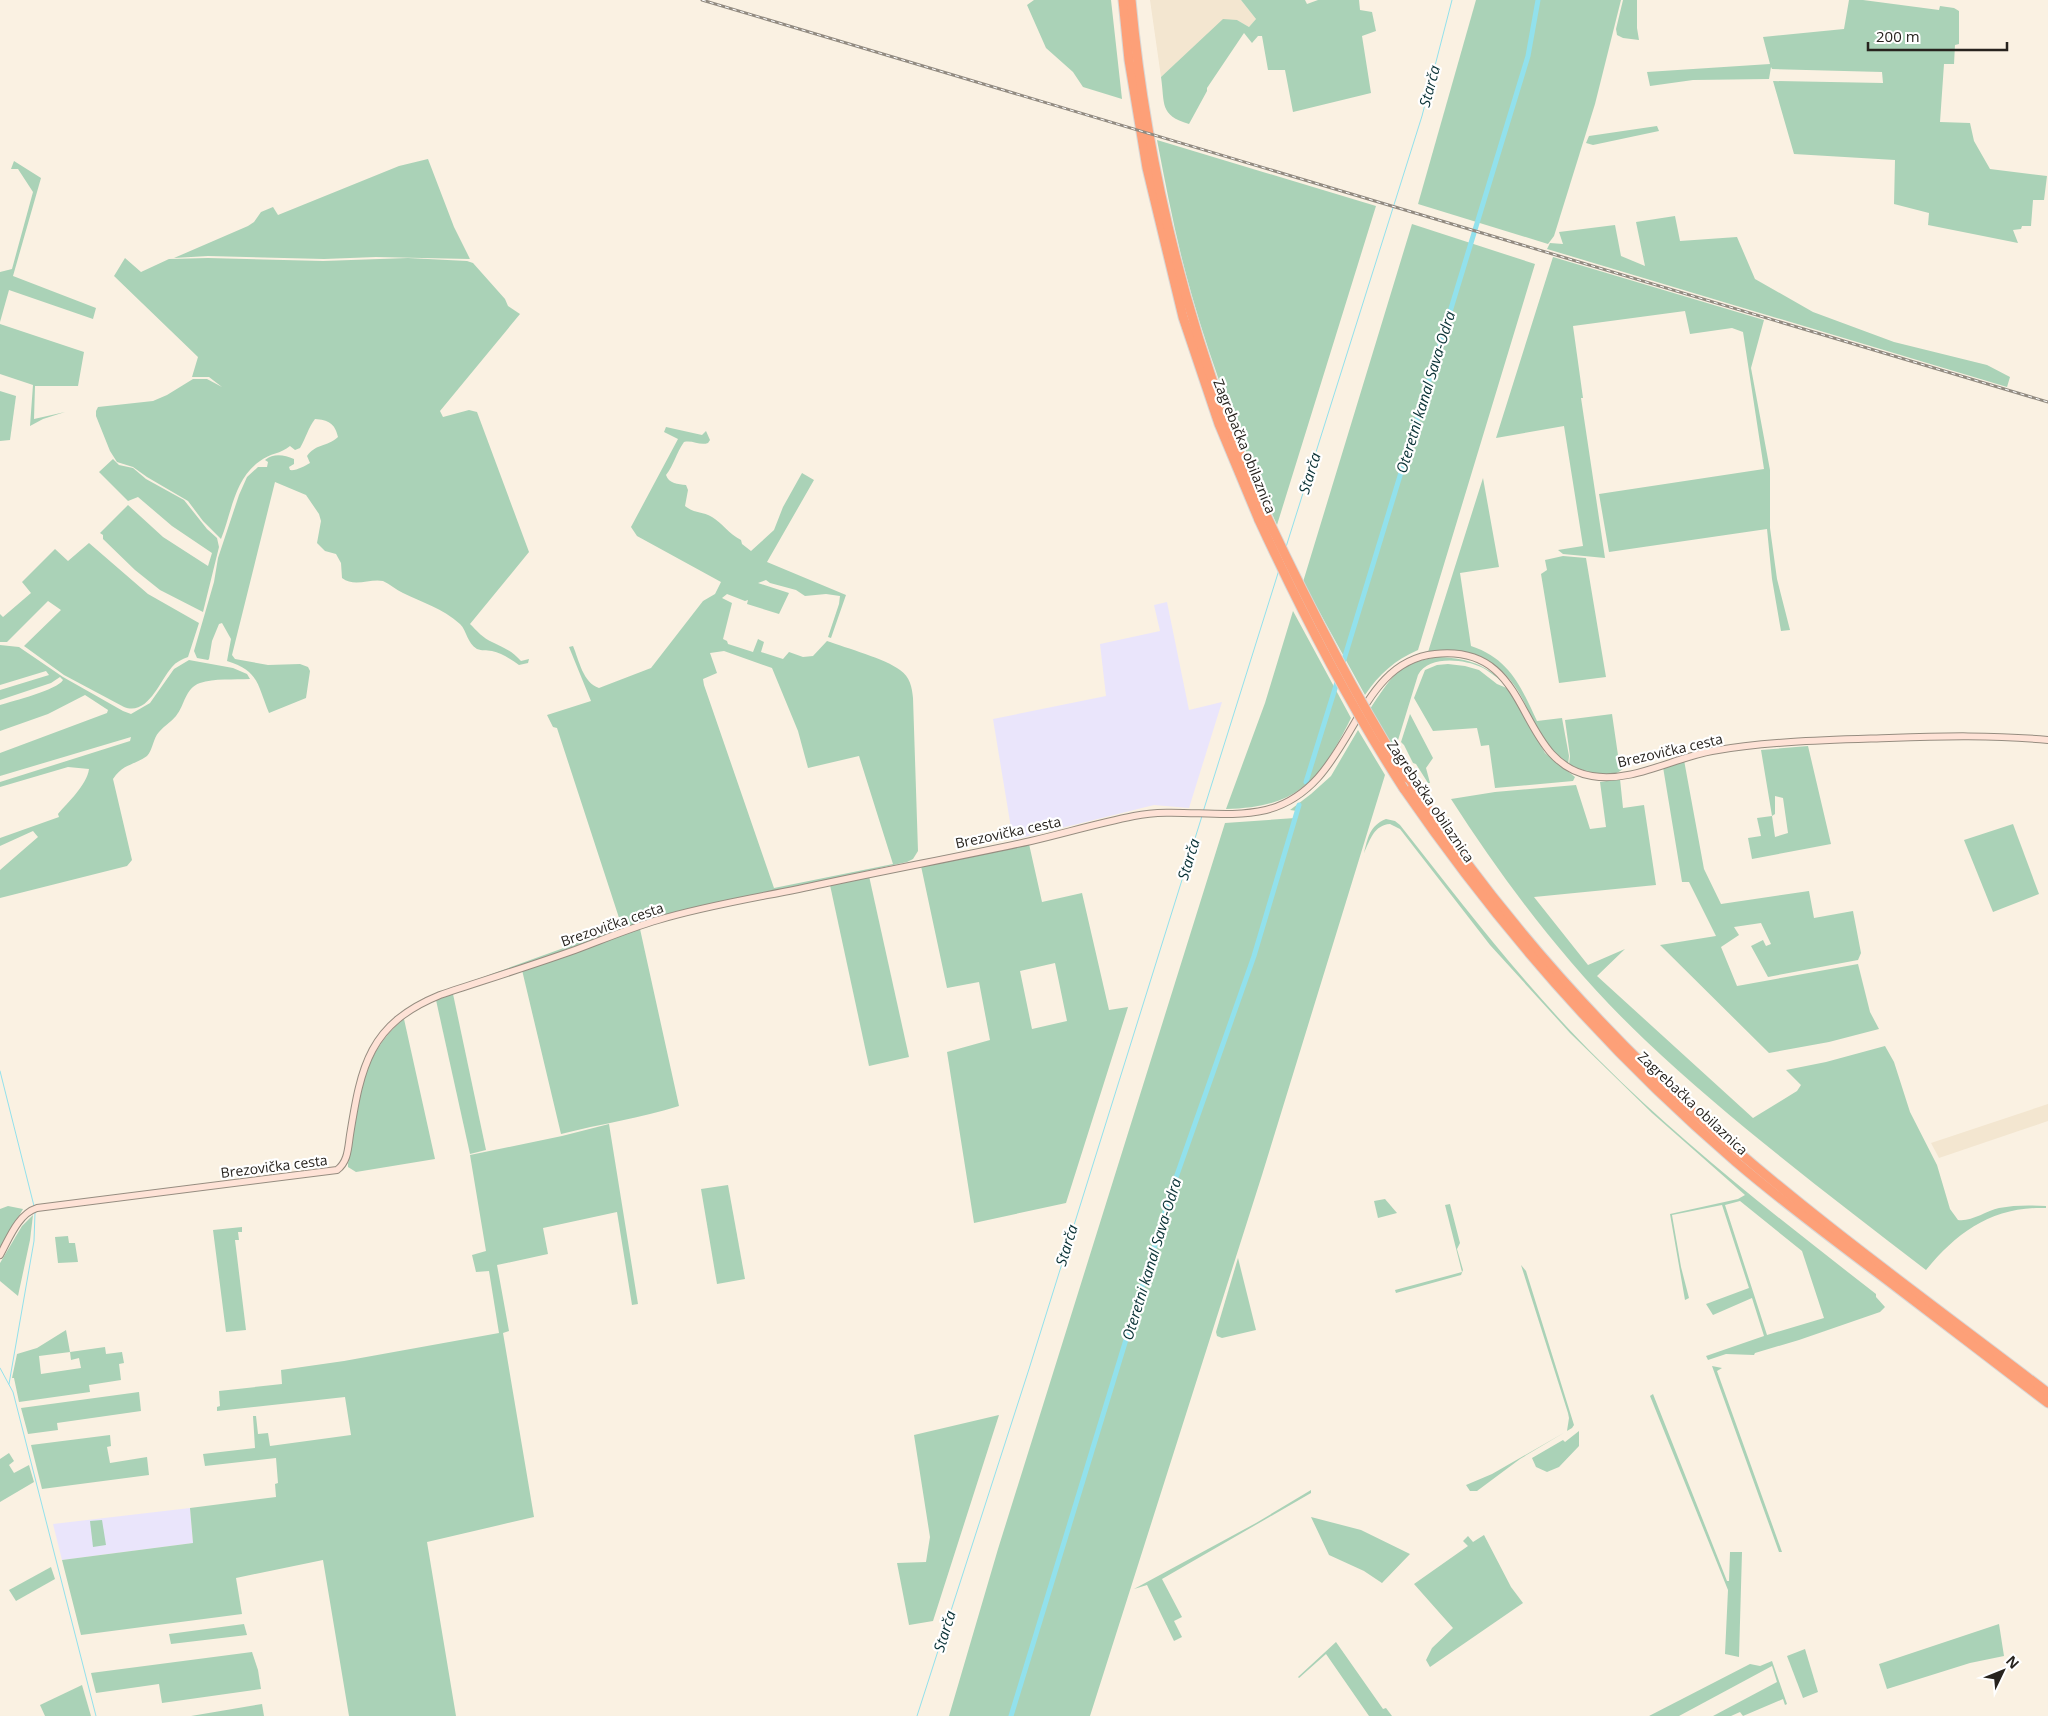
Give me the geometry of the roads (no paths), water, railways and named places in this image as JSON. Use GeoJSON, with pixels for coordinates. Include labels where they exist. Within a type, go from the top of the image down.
{"type":"FeatureCollection","features":[{"type":"Feature","properties":{"kind":"highway","name":"Zagrebačka obilaznica"},"geometry":{"type":"LineString","coordinates":[[1123,0],[1129,60],[1147,168],[1183,317],[1218,424],[1263,518],[1303,594],[1374,726],[1407,778],[1461,855],[1511,921],[1599,1021],[1648,1069],[1718,1134],[1815,1214],[2048,1392]]}},
{"type":"Feature","properties":{"kind":"highway","name":"Zagrebačka obilaznica"},"geometry":{"type":"LineString","coordinates":[[1131,0],[1140,84],[1166,216],[1209,370],[1263,518],[1296,599],[1368,732],[1404,789],[1454,861],[1526,951],[1594,1027],[1662,1095],[1736,1161],[1809,1221],[2048,1403]]}},
{"type":"Feature","properties":{"kind":"main road","name":"Brezovička cesta"},"geometry":{"type":"LineString","coordinates":[[0,1255],[21,1218],[34,1208],[337,1170],[346,1160],[357,1095],[366,1061],[372,1049],[383,1034],[402,1017],[440,995],[671,916],[1029,841],[1134,816],[1164,812],[1244,813],[1271,809],[1286,803],[1302,794],[1332,762],[1374,692],[1387,676],[1408,662],[1437,654],[1468,656],[1482,662],[1497,672],[1517,694],[1536,733],[1547,750],[1565,766],[1587,776],[1602,777],[1625,774],[1713,751],[1823,740],[1969,735],[2048,740]]}},
{"type":"Feature","properties":{"kind":"waterway","name":"Starča"},"geometry":{"type":"LineString","coordinates":[[1286,547],[1422,116],[1452,0]]}},
{"type":"Feature","properties":{"kind":"waterway","name":"Oteretni kanal Sava-Odra"},"geometry":{"type":"LineString","coordinates":[[1342,666],[1528,56],[1538,0]]}},
{"type":"Feature","properties":{"kind":"waterway","name":"Starča"},"geometry":{"type":"LineString","coordinates":[[1203,812],[1279,570]]}},
{"type":"Feature","properties":{"kind":"waterway","name":"Oteretni kanal Sava-Odra"},"geometry":{"type":"LineString","coordinates":[[1306,782],[1338,679]]}},
{"type":"Feature","properties":{"kind":"waterway","name":"Oteretni kanal Sava-Odra"},"geometry":{"type":"LineString","coordinates":[[1011,1716],[1172,1189],[1254,956],[1299,805]]}},
{"type":"Feature","properties":{"kind":"waterway","name":"Starča"},"geometry":{"type":"LineString","coordinates":[[917,1716],[1029,1369],[1202,816]]}},
{"type":"Feature","properties":{"kind":"waterway"},"geometry":{"type":"LineString","coordinates":[[0,1071],[34,1206]]}},
{"type":"Feature","properties":{"kind":"waterway"},"geometry":{"type":"LineString","coordinates":[[9,1384],[34,1241],[35,1213]]}},
{"type":"Feature","properties":{"kind":"waterway"},"geometry":{"type":"LineString","coordinates":[[0,1368],[13,1392],[96,1716]]}},
{"type":"Feature","properties":{"kind":"railway"},"geometry":{"type":"LineString","coordinates":[[702,0],[2048,402]]}}]}
